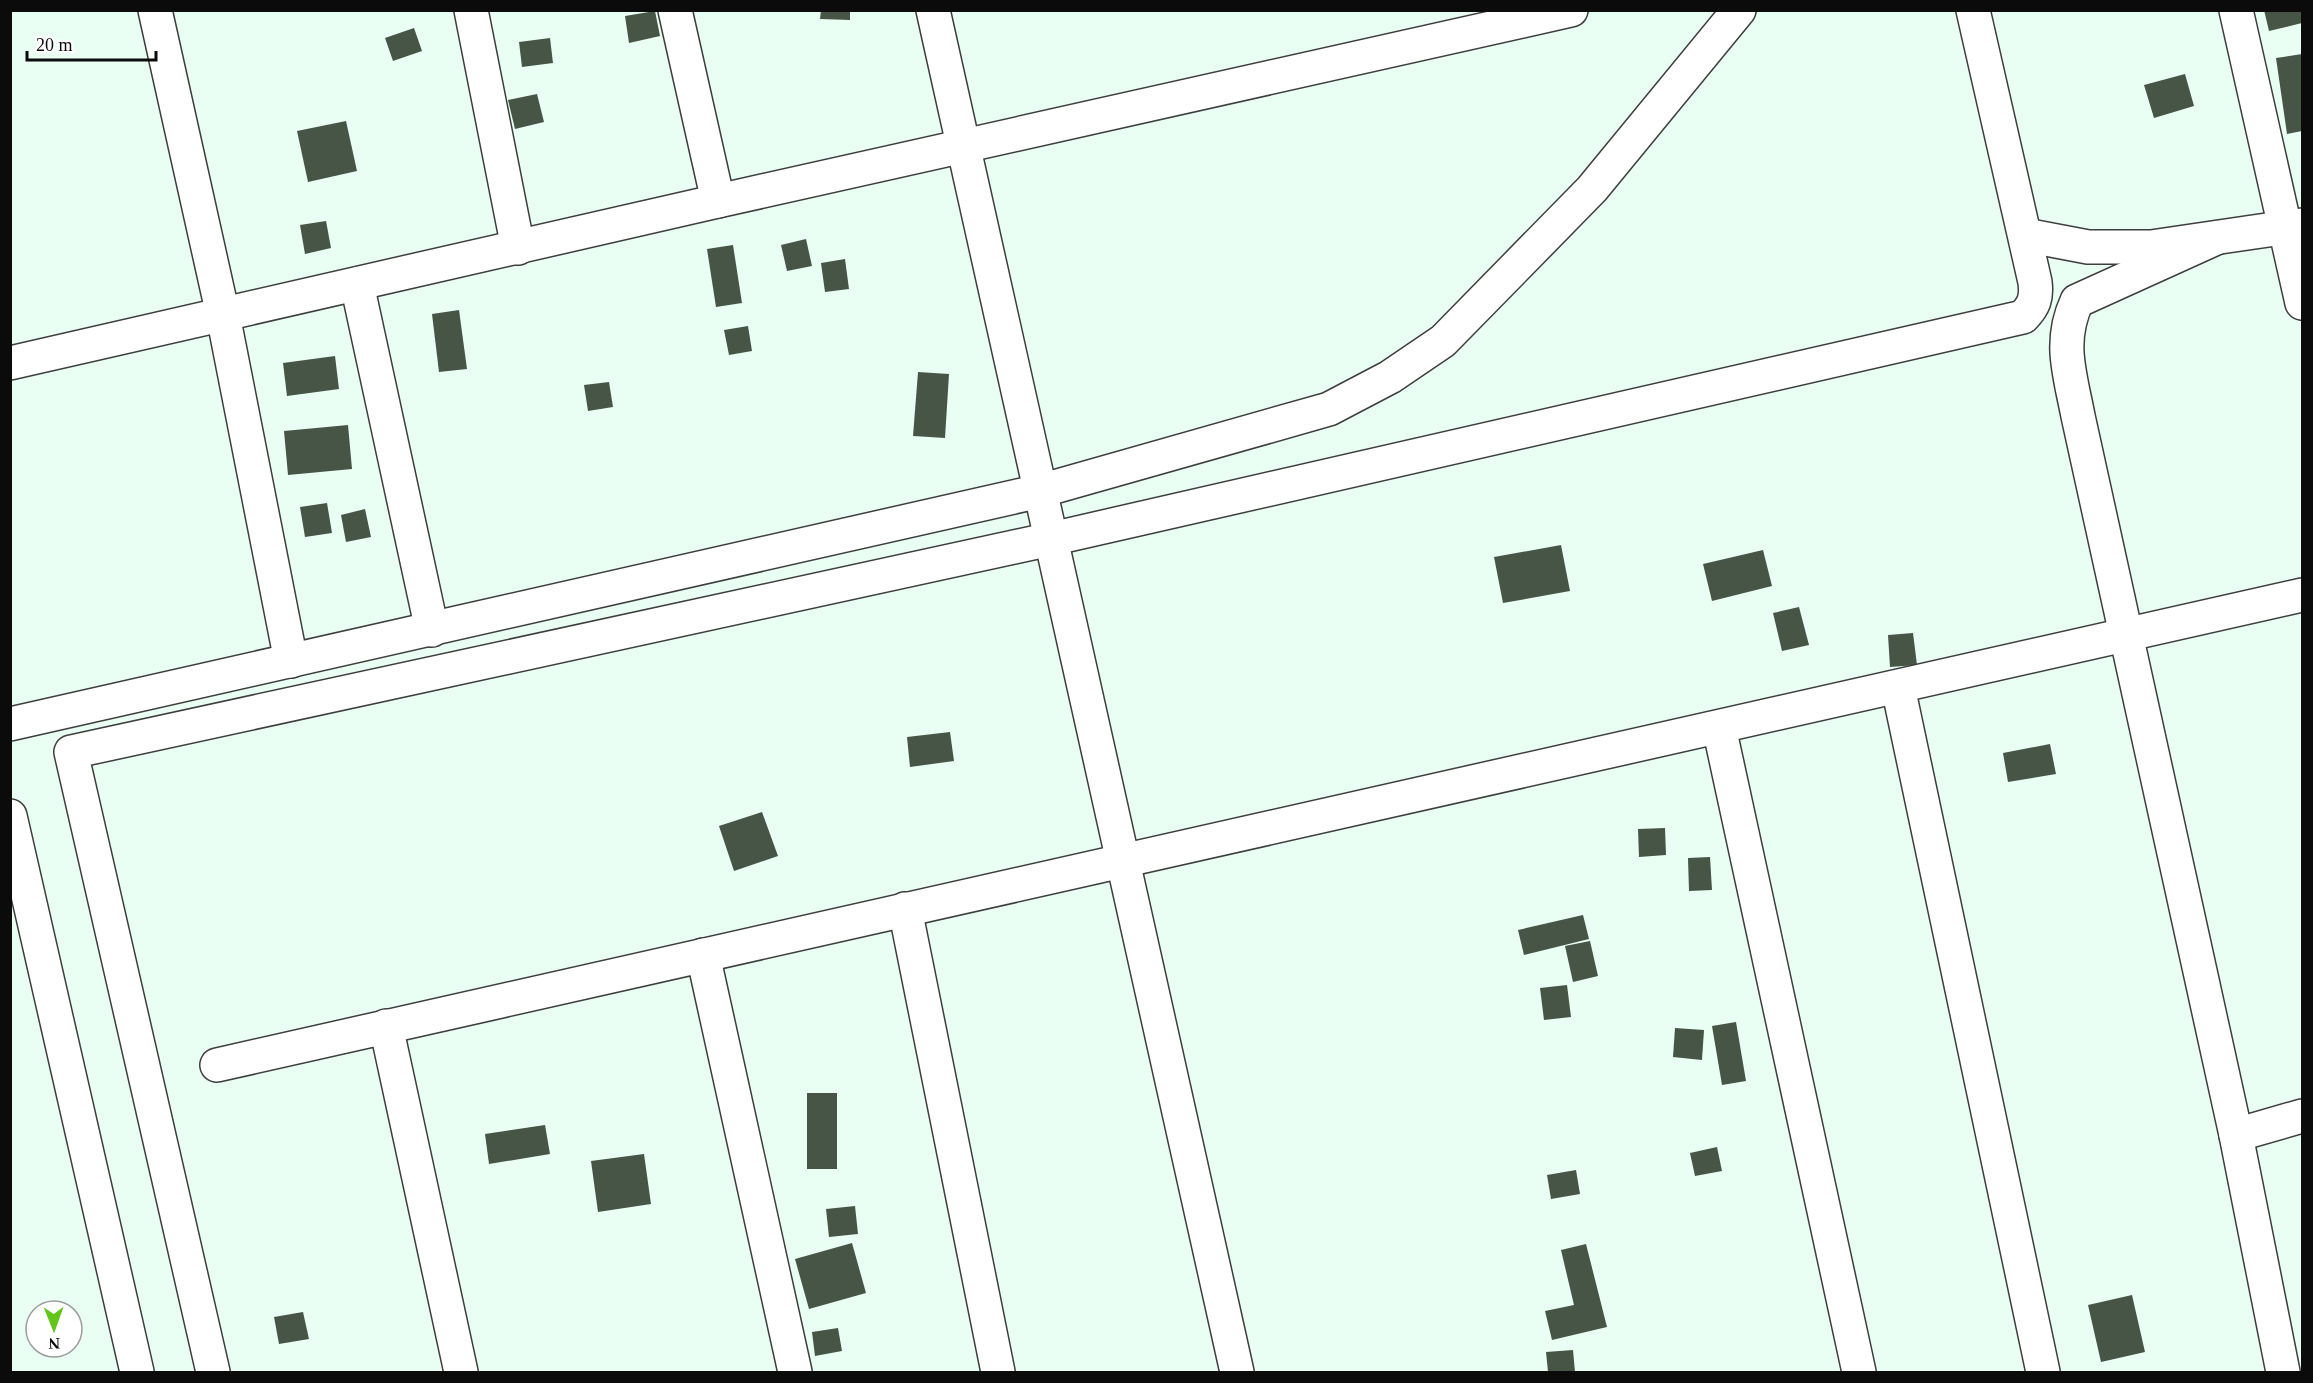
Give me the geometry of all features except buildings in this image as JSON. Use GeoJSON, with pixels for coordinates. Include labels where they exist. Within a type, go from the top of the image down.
{"type":"FeatureCollection","features":[{"type":"Feature","properties":{"kind":"street"},"geometry":{"type":"LineString","coordinates":[[155,10],[223,315],[291,661]]}},
{"type":"Feature","properties":{"kind":"street"},"geometry":{"type":"LineString","coordinates":[[471,10],[518,248]]}},
{"type":"Feature","properties":{"kind":"street"},"geometry":{"type":"LineString","coordinates":[[675,10],[718,201]]}},
{"type":"Feature","properties":{"kind":"street"},"geometry":{"type":"LineString","coordinates":[[933,10],[1237,1372]]}},
{"type":"Feature","properties":{"kind":"street"},"geometry":{"type":"LineString","coordinates":[[10,363],[718,201],[1571,10]]}},
{"type":"Feature","properties":{"kind":"street"},"geometry":{"type":"LineString","coordinates":[[10,724],[1040,491],[1329,410],[1390,377],[1443,341],[1592,189],[1739,10]]}},
{"type":"Feature","properties":{"kind":"street"},"geometry":{"type":"LineString","coordinates":[[213,1372],[71,752],[1051,538],[2023,317],[2033,307],[2037,295],[1973,10]]}},
{"type":"Feature","properties":{"kind":"street"},"geometry":{"type":"LineString","coordinates":[[2236,10],[2294,227],[2302,303]]}},
{"type":"Feature","properties":{"kind":"street"},"geometry":{"type":"LineString","coordinates":[[2025,235],[2088,247],[2120,248],[2151,247],[2294,227]]}},
{"type":"Feature","properties":{"kind":"street"},"geometry":{"type":"LineString","coordinates":[[2216,238],[2077,301],[2069,318],[2065,340],[2069,372],[2124,635],[2236,1134],[2283,1372]]}},
{"type":"Feature","properties":{"kind":"street"},"geometry":{"type":"LineString","coordinates":[[357,284],[432,630]]}},
{"type":"Feature","properties":{"kind":"street"},"geometry":{"type":"LineString","coordinates":[[217,1065],[2302,595]]}},
{"type":"Feature","properties":{"kind":"street"},"geometry":{"type":"LineString","coordinates":[[1898,687],[2043,1372]]}},
{"type":"Feature","properties":{"kind":"street"},"geometry":{"type":"LineString","coordinates":[[1719,727],[1859,1372]]}},
{"type":"Feature","properties":{"kind":"street"},"geometry":{"type":"LineString","coordinates":[[10,816],[137,1372]]}},
{"type":"Feature","properties":{"kind":"street"},"geometry":{"type":"LineString","coordinates":[[905,909],[998,1372]]}},
{"type":"Feature","properties":{"kind":"street"},"geometry":{"type":"LineString","coordinates":[[704,955],[795,1372]]}},
{"type":"Feature","properties":{"kind":"street"},"geometry":{"type":"LineString","coordinates":[[386,1026],[461,1372]]}},
{"type":"Feature","properties":{"kind":"street"},"geometry":{"type":"LineString","coordinates":[[2236,1134],[2302,1116]]}}]}
